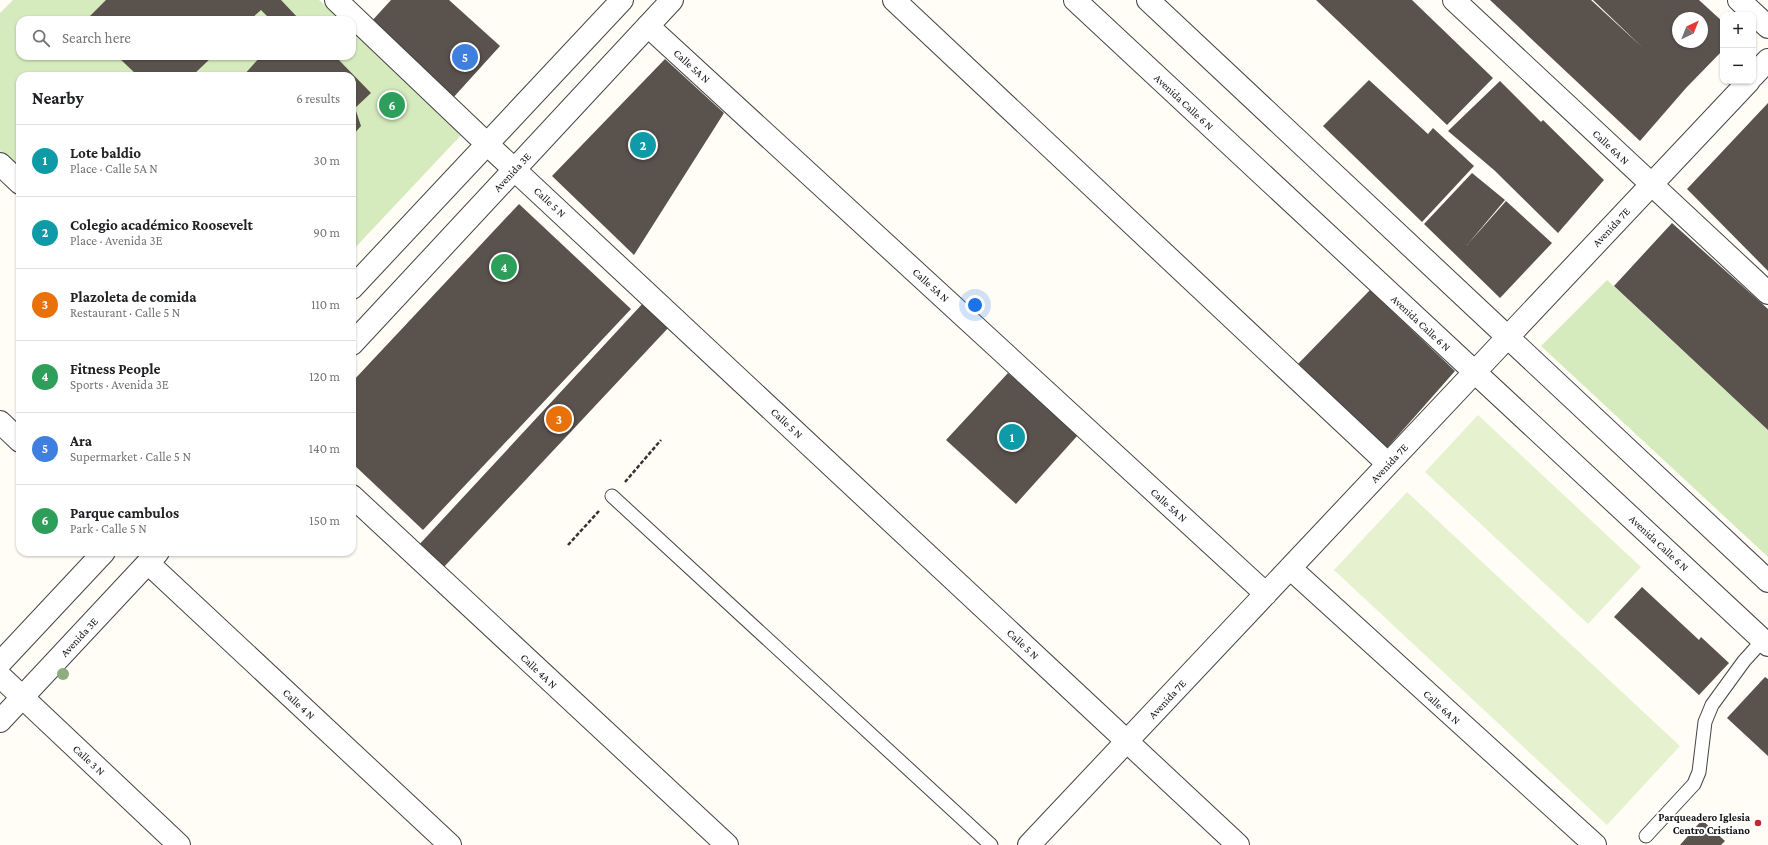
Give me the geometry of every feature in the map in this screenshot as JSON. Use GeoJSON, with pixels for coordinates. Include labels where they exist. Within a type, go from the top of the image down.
{"type":"FeatureCollection","features":[{"type":"Feature","properties":{"kind":"street","name":"Calle 5 N"},"geometry":{"type":"LineString","coordinates":[[336,0],[353,16]]}},
{"type":"Feature","properties":{"kind":"street"},"geometry":{"type":"LineString","coordinates":[[356,284],[621,0]]}},
{"type":"Feature","properties":{"kind":"street","name":"Avenida 3E"},"geometry":{"type":"LineString","coordinates":[[356,340],[672,0]]}},
{"type":"Feature","properties":{"kind":"street"},"geometry":{"type":"LineString","coordinates":[[894,0],[1388,464]]}},
{"type":"Feature","properties":{"kind":"street","name":"Avenida Calle 6 N"},"geometry":{"type":"LineString","coordinates":[[1075,0],[1765,642]]}},
{"type":"Feature","properties":{"kind":"street"},"geometry":{"type":"LineString","coordinates":[[1148,0],[1768,581]]}},
{"type":"Feature","properties":{"kind":"street","name":"Calle 6A N"},"geometry":{"type":"LineString","coordinates":[[1454,0],[1768,293]]}},
{"type":"Feature","properties":{"kind":"street"},"geometry":{"type":"LineString","coordinates":[[1740,0],[1768,27]]}},
{"type":"Feature","properties":{"kind":"street","name":"Calle 5 N"},"geometry":{"type":"LineString","coordinates":[[356,19],[1238,845]]}},
{"type":"Feature","properties":{"kind":"street","name":"Calle 5A N"},"geometry":{"type":"LineString","coordinates":[[648,26],[1266,594]]}},
{"type":"Feature","properties":{"kind":"street"},"geometry":{"type":"LineString","coordinates":[[1756,73],[1768,60]]}},
{"type":"Feature","properties":{"kind":"street","name":"Avenida 7E"},"geometry":{"type":"LineString","coordinates":[[1030,845],[1746,84]]}},
{"type":"Feature","properties":{"kind":"street"},"geometry":{"type":"LineString","coordinates":[[0,164],[16,179]]}},
{"type":"Feature","properties":{"kind":"street"},"geometry":{"type":"LineString","coordinates":[[0,422],[16,437]]}},
{"type":"Feature","properties":{"kind":"street","name":"Calle 4A N"},"geometry":{"type":"LineString","coordinates":[[356,500],[727,845]]}},
{"type":"Feature","properties":{"kind":"street"},"geometry":{"type":"LineString","coordinates":[[0,663],[100,556]]}},
{"type":"Feature","properties":{"kind":"street","name":"Avenida 3E"},"geometry":{"type":"LineString","coordinates":[[0,721],[153,558]]}},
{"type":"Feature","properties":{"kind":"street","name":"Calle 4 N"},"geometry":{"type":"LineString","coordinates":[[153,558],[450,845]]}},
{"type":"Feature","properties":{"kind":"street","name":"Calle 6A N"},"geometry":{"type":"LineString","coordinates":[[1290,568],[1595,845]]}},
{"type":"Feature","properties":{"kind":"street","name":"Calle 3 N"},"geometry":{"type":"LineString","coordinates":[[0,676],[179,845]]}},
{"type":"Feature","properties":{"kind":"lane"},"geometry":{"type":"LineString","coordinates":[[612,496],[991,845]]}},
{"type":"Feature","properties":{"kind":"lane"},"geometry":{"type":"LineString","coordinates":[[1646,836],[1694,784],[1699,772],[1705,722],[1712,705],[1740,666],[1765,642]]}},
{"type":"Feature","properties":{"kind":"green space"},"geometry":{"type":"Polygon","coordinates":[[[13,0],[319,0],[337,16],[16,16],[16,60],[356,60],[356,35],[462,134],[356,247],[356,72],[16,72],[16,166],[0,151],[0,13],[13,0]]]}},
{"type":"Feature","properties":{"kind":"green space"},"geometry":{"type":"Polygon","coordinates":[[[1607,280],[1768,430],[1768,557],[1541,346],[1607,280]]]}},
{"type":"Feature","properties":{"kind":"green space"},"geometry":{"type":"Polygon","coordinates":[[[1478,415],[1641,567],[1588,624],[1425,472],[1478,415]]]}},
{"type":"Feature","properties":{"kind":"green space"},"geometry":{"type":"Polygon","coordinates":[[[1407,492],[1680,746],[1607,825],[1334,570],[1407,492]]]}},
{"type":"Feature","properties":{"kind":"building"},"geometry":{"type":"Polygon","coordinates":[[[106,0],[281,0],[296,16],[267,16],[261,10],[254,16],[90,16],[106,0]]]}},
{"type":"Feature","properties":{"kind":"building"},"geometry":{"type":"Polygon","coordinates":[[[391,0],[449,0],[500,46],[452,99],[370,23],[391,0]]]}},
{"type":"Feature","properties":{"kind":"building"},"geometry":{"type":"Polygon","coordinates":[[[1316,0],[1412,0],[1493,78],[1447,125],[1316,0]]]}},
{"type":"Feature","properties":{"kind":"building"},"geometry":{"type":"Polygon","coordinates":[[[1490,0],[1591,0],[1643,48],[1593,0],[1699,0],[1720,19],[1720,53],[1686,88],[1640,141],[1490,0]]]}},
{"type":"Feature","properties":{"kind":"building"},"geometry":{"type":"Polygon","coordinates":[[[665,59],[724,113],[634,255],[552,176],[665,59]]]}},
{"type":"Feature","properties":{"kind":"building"},"geometry":{"type":"Polygon","coordinates":[[[121,60],[209,60],[196,72],[134,72],[121,60]]]}},
{"type":"Feature","properties":{"kind":"building"},"geometry":{"type":"Polygon","coordinates":[[[257,60],[339,60],[351,72],[247,72],[257,60]]]}},
{"type":"Feature","properties":{"kind":"building"},"geometry":{"type":"Polygon","coordinates":[[[356,78],[371,93],[356,107],[356,78]]]}},
{"type":"Feature","properties":{"kind":"building"},"geometry":{"type":"Polygon","coordinates":[[[1369,80],[1428,134],[1433,128],[1474,166],[1422,222],[1323,126],[1369,80]]]}},
{"type":"Feature","properties":{"kind":"building"},"geometry":{"type":"Polygon","coordinates":[[[1500,81],[1541,122],[1543,120],[1604,180],[1558,233],[1494,170],[1448,131],[1500,81]]]}},
{"type":"Feature","properties":{"kind":"building"},"geometry":{"type":"Polygon","coordinates":[[[1768,103],[1768,271],[1687,189],[1768,103]]]}},
{"type":"Feature","properties":{"kind":"building"},"geometry":{"type":"Polygon","coordinates":[[[356,111],[361,126],[356,132],[356,111]]]}},
{"type":"Feature","properties":{"kind":"building"},"geometry":{"type":"Polygon","coordinates":[[[1472,173],[1505,200],[1467,245],[1506,201],[1552,243],[1500,298],[1424,224],[1472,173]]]}},
{"type":"Feature","properties":{"kind":"building"},"geometry":{"type":"Polygon","coordinates":[[[519,204],[631,309],[423,530],[356,467],[356,378],[519,204]]]}},
{"type":"Feature","properties":{"kind":"building"},"geometry":{"type":"Polygon","coordinates":[[[1672,223],[1768,309],[1768,430],[1614,286],[1672,223]]]}},
{"type":"Feature","properties":{"kind":"building"},"geometry":{"type":"Polygon","coordinates":[[[1370,290],[1455,371],[1387,448],[1297,365],[1370,290]]]}},
{"type":"Feature","properties":{"kind":"building"},"geometry":{"type":"Polygon","coordinates":[[[645,301],[670,326],[442,569],[417,547],[645,301]]]}},
{"type":"Feature","properties":{"kind":"building"},"geometry":{"type":"Polygon","coordinates":[[[1008,373],[1078,435],[1016,504],[946,440],[1008,373]]]}},
{"type":"Feature","properties":{"kind":"building"},"geometry":{"type":"Polygon","coordinates":[[[1642,587],[1699,640],[1701,637],[1729,663],[1699,695],[1614,617],[1642,587]]]}},
{"type":"Feature","properties":{"kind":"building"},"geometry":{"type":"Polygon","coordinates":[[[1765,677],[1768,679],[1768,756],[1727,718],[1765,677]]]}},
{"type":"Feature","properties":{"kind":"building"},"geometry":{"type":"Polygon","coordinates":[[[1702,820],[1725,841],[1721,845],[1680,845],[1702,820]]]}},
{"type":"Feature","properties":{"kind":"place","name":"Ara"},"geometry":{"type":"Point","coordinates":[465,57]}},
{"type":"Feature","properties":{"kind":"place","name":"Parque cambulos"},"geometry":{"type":"Point","coordinates":[392,105]}},
{"type":"Feature","properties":{"kind":"place","name":"Colegio académico Roosevelt"},"geometry":{"type":"Point","coordinates":[643,145]}},
{"type":"Feature","properties":{"kind":"place","name":"Fitness People"},"geometry":{"type":"Point","coordinates":[504,267]}},
{"type":"Feature","properties":{"kind":"place","name":"Plazoleta de comida"},"geometry":{"type":"Point","coordinates":[559,419]}},
{"type":"Feature","properties":{"kind":"place","name":"Lote baldio"},"geometry":{"type":"Point","coordinates":[1012,437]}},
{"type":"Feature","properties":{"kind":"place","name":"Parqueadero Iglesia Centro Cristiano"},"geometry":{"type":"Point","coordinates":[1758,823]}}]}
